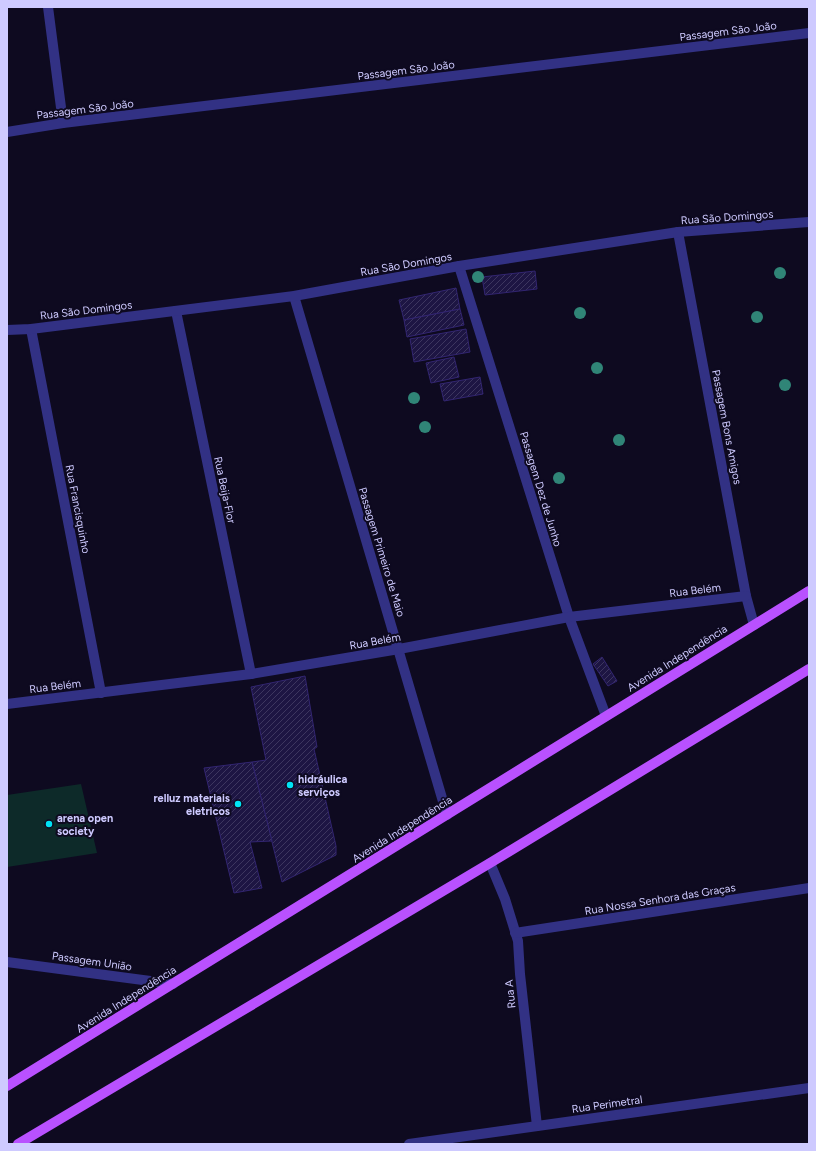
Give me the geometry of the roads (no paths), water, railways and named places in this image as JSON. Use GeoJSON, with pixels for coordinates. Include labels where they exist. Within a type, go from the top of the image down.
{"type":"FeatureCollection","features":[{"type":"Feature","properties":{"kind":"main road","name":"Avenida Independência"},"geometry":{"type":"LineString","coordinates":[[7,1086],[809,591]]}},
{"type":"Feature","properties":{"kind":"main road"},"geometry":{"type":"LineString","coordinates":[[18,1144],[490,863],[809,669]]}},
{"type":"Feature","properties":{"kind":"street"},"geometry":{"type":"LineString","coordinates":[[48,7],[63,123]]}},
{"type":"Feature","properties":{"kind":"street","name":"Passagem São João"},"geometry":{"type":"LineString","coordinates":[[7,132],[63,123],[809,33]]}},
{"type":"Feature","properties":{"kind":"street","name":"Rua São Domingos"},"geometry":{"type":"LineString","coordinates":[[7,330],[31,329],[294,296],[459,266],[678,232],[809,222]]}},
{"type":"Feature","properties":{"kind":"street","name":"Passagem Bons Amigos"},"geometry":{"type":"LineString","coordinates":[[678,232],[746,596],[754,625]]}},
{"type":"Feature","properties":{"kind":"street","name":"Passagem Dez de Junho"},"geometry":{"type":"LineString","coordinates":[[459,266],[569,617],[606,716]]}},
{"type":"Feature","properties":{"kind":"street","name":"Passagem Primeiro de Maio"},"geometry":{"type":"LineString","coordinates":[[294,296],[447,815]]}},
{"type":"Feature","properties":{"kind":"street","name":"Rua Beija-Flor"},"geometry":{"type":"LineString","coordinates":[[176,311],[251,674]]}},
{"type":"Feature","properties":{"kind":"street","name":"Rua Francisquinho"},"geometry":{"type":"LineString","coordinates":[[31,329],[101,693]]}},
{"type":"Feature","properties":{"kind":"street","name":"Rua Belém"},"geometry":{"type":"LineString","coordinates":[[7,704],[251,674],[398,649],[569,617],[746,596]]}},
{"type":"Feature","properties":{"kind":"street","name":"Rua A"},"geometry":{"type":"LineString","coordinates":[[490,863],[505,899],[518,941],[520,974],[537,1126]]}},
{"type":"Feature","properties":{"kind":"street","name":"Rua Nossa Senhora das Graças"},"geometry":{"type":"LineString","coordinates":[[515,933],[809,888]]}},
{"type":"Feature","properties":{"kind":"street","name":"Passagem União"},"geometry":{"type":"LineString","coordinates":[[7,962],[173,984]]}},
{"type":"Feature","properties":{"kind":"street","name":"Rua Perimetral"},"geometry":{"type":"LineString","coordinates":[[409,1144],[809,1088]]}},
{"type":"Feature","properties":{"kind":"place","name":"hidráulica serviços"},"geometry":{"type":"Point","coordinates":[290,785]}},
{"type":"Feature","properties":{"kind":"place","name":"relluz materiais eletricos"},"geometry":{"type":"Point","coordinates":[238,804]}},
{"type":"Feature","properties":{"kind":"place","name":"arena open society"},"geometry":{"type":"Point","coordinates":[49,824]}}]}
